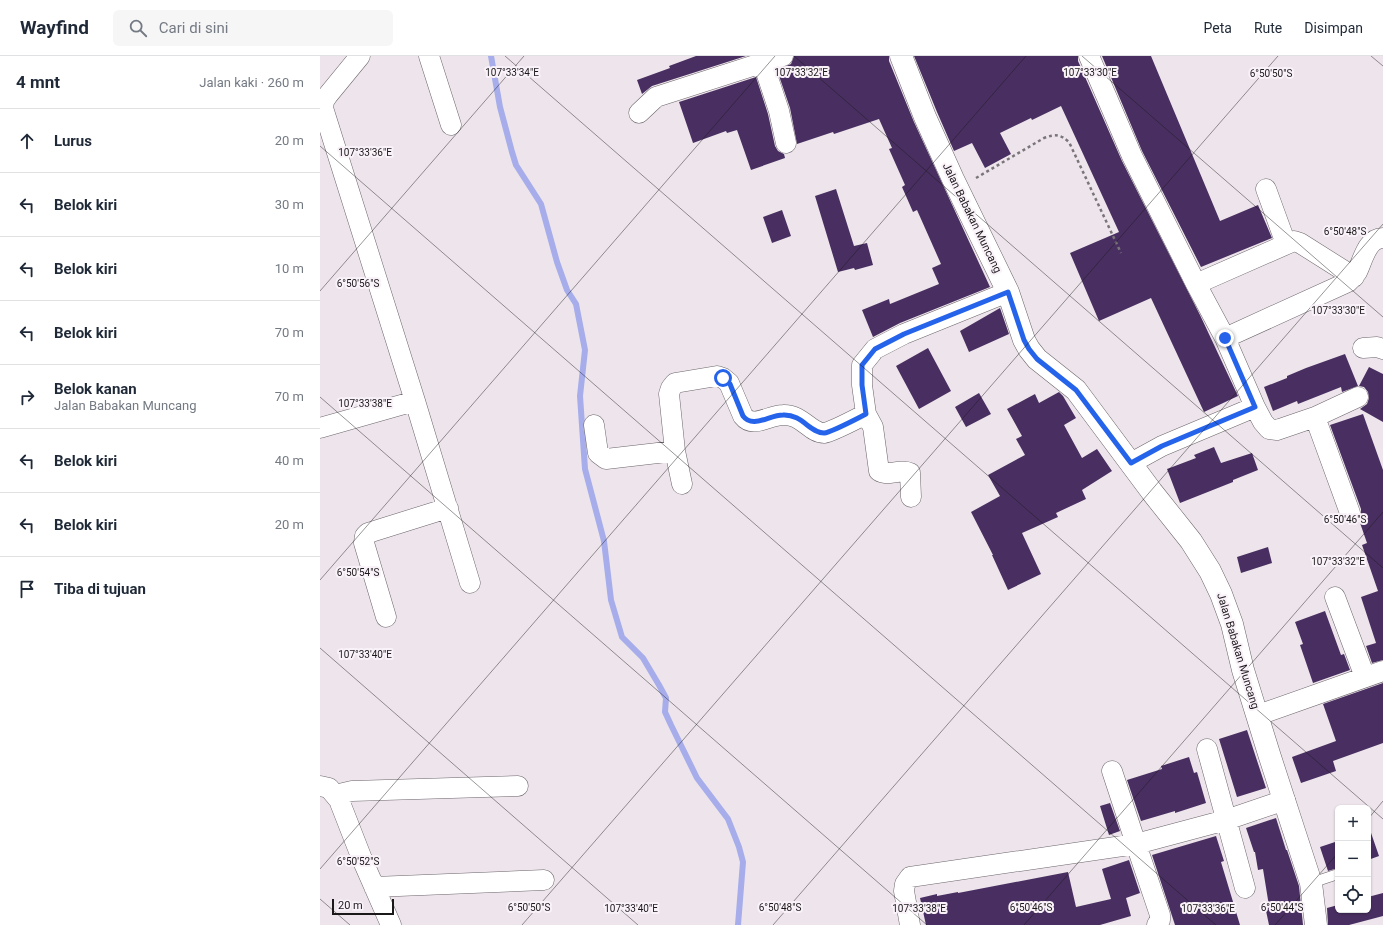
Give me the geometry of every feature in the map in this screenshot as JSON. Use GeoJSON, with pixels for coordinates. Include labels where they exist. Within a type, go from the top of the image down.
{"type":"FeatureCollection","features":[{"type":"Feature","properties":{"kind":"street"},"geometry":{"type":"LineString","coordinates":[[360,56],[328,95],[324,101],[323,108],[416,401],[470,583]]}},
{"type":"Feature","properties":{"kind":"street"},"geometry":{"type":"LineString","coordinates":[[429,56],[451,125]]}},
{"type":"Feature","properties":{"kind":"street"},"geometry":{"type":"LineString","coordinates":[[639,113],[656,97],[783,56]]}},
{"type":"Feature","properties":{"kind":"street","name":"Jalan Babakan Muncang"},"geometry":{"type":"LineString","coordinates":[[901,56],[925,117],[1008,292],[1024,340],[1029,349],[1037,359],[1076,390],[1152,492],[1191,541],[1210,571],[1221,594],[1232,624],[1244,670],[1311,883],[1316,925]]}},
{"type":"Feature","properties":{"kind":"street"},"geometry":{"type":"LineString","coordinates":[[1090,56],[1132,156],[1196,284],[1225,338],[1263,422],[1269,429],[1277,430],[1315,417],[1358,397]]}},
{"type":"Feature","properties":{"kind":"street"},"geometry":{"type":"LineString","coordinates":[[763,63],[780,111],[786,143]]}},
{"type":"Feature","properties":{"kind":"street"},"geometry":{"type":"LineString","coordinates":[[1266,189],[1286,244]]}},
{"type":"Feature","properties":{"kind":"street"},"geometry":{"type":"LineString","coordinates":[[1225,338],[1348,282],[1354,277],[1370,245],[1375,239],[1383,238]]}},
{"type":"Feature","properties":{"kind":"street"},"geometry":{"type":"LineString","coordinates":[[1196,284],[1294,241],[1300,243],[1354,277]]}},
{"type":"Feature","properties":{"kind":"street"},"geometry":{"type":"LineString","coordinates":[[912,497],[910,473],[906,471],[883,473],[879,471],[874,427],[866,414],[862,385],[862,365],[875,349],[904,334],[1008,292]]}},
{"type":"Feature","properties":{"kind":"street"},"geometry":{"type":"LineString","coordinates":[[1363,348],[1377,347],[1383,349]]}},
{"type":"Feature","properties":{"kind":"street"},"geometry":{"type":"LineString","coordinates":[[682,484],[676,451],[669,394],[675,383],[717,376],[723,378],[730,384],[743,416],[746,420],[751,422],[782,415],[796,416],[818,432],[826,433],[866,414]]}},
{"type":"Feature","properties":{"kind":"street"},"geometry":{"type":"LineString","coordinates":[[320,428],[416,401]]}},
{"type":"Feature","properties":{"kind":"street"},"geometry":{"type":"LineString","coordinates":[[1131,463],[1162,446],[1255,407]]}},
{"type":"Feature","properties":{"kind":"street"},"geometry":{"type":"LineString","coordinates":[[1315,417],[1350,513]]}},
{"type":"Feature","properties":{"kind":"street"},"geometry":{"type":"LineString","coordinates":[[594,425],[598,453],[606,459],[676,451]]}},
{"type":"Feature","properties":{"kind":"street"},"geometry":{"type":"LineString","coordinates":[[386,617],[364,543],[365,536],[368,533],[448,508]]}},
{"type":"Feature","properties":{"kind":"street"},"geometry":{"type":"LineString","coordinates":[[1258,715],[1374,674],[1335,597]]}},
{"type":"Feature","properties":{"kind":"street"},"geometry":{"type":"LineString","coordinates":[[1207,749],[1245,888]]}},
{"type":"Feature","properties":{"kind":"street"},"geometry":{"type":"LineString","coordinates":[[1112,771],[1160,915],[1160,920],[1157,925]]}},
{"type":"Feature","properties":{"kind":"street"},"geometry":{"type":"LineString","coordinates":[[327,791],[352,792],[518,786]]}},
{"type":"Feature","properties":{"kind":"street"},"geometry":{"type":"LineString","coordinates":[[327,791],[339,800],[362,859],[391,925]]}},
{"type":"Feature","properties":{"kind":"street"},"geometry":{"type":"LineString","coordinates":[[910,925],[904,884],[910,877],[1136,844],[1226,820],[1284,800]]}},
{"type":"Feature","properties":{"kind":"street"},"geometry":{"type":"LineString","coordinates":[[374,887],[544,880]]}},
{"type":"Feature","properties":{"kind":"lane"},"geometry":{"type":"LineString","coordinates":[[1311,883],[1335,875]]}},
{"type":"Feature","properties":{"kind":"path"},"geometry":{"type":"LineString","coordinates":[[958,188],[1044,138],[1051,135],[1062,136],[1069,142],[1121,253]]}},
{"type":"Feature","properties":{"kind":"building"},"geometry":{"type":"Polygon","coordinates":[[[696,56],[746,56],[652,86],[642,94],[637,80],[670,68],[669,66],[696,56]]]}},
{"type":"Feature","properties":{"kind":"building"},"geometry":{"type":"Polygon","coordinates":[[[794,56],[889,56],[889,61],[914,122],[990,287],[900,323],[873,337],[862,310],[889,299],[890,304],[939,284],[932,268],[941,264],[917,210],[913,212],[902,187],[905,185],[889,149],[892,148],[879,119],[834,134],[833,132],[797,144],[790,108],[777,70],[791,64],[794,56]]]}},
{"type":"Feature","properties":{"kind":"building"},"geometry":{"type":"Polygon","coordinates":[[[914,56],[1078,56],[1078,61],[1122,161],[1200,315],[1238,396],[1204,412],[1151,298],[1099,321],[1070,253],[1119,232],[1061,106],[1000,133],[1011,154],[985,168],[972,143],[954,151],[914,56]]]}},
{"type":"Feature","properties":{"kind":"building"},"geometry":{"type":"Polygon","coordinates":[[[1102,56],[1151,56],[1220,221],[1258,205],[1272,238],[1201,267],[1142,151],[1102,56]]]}},
{"type":"Feature","properties":{"kind":"building"},"geometry":{"type":"Polygon","coordinates":[[[756,77],[768,114],[775,146],[778,151],[784,154],[785,158],[751,170],[737,130],[727,133],[726,131],[693,143],[679,102],[756,77]]]}},
{"type":"Feature","properties":{"kind":"building"},"geometry":{"type":"Polygon","coordinates":[[[836,189],[854,246],[867,243],[873,265],[855,270],[854,268],[838,272],[815,196],[836,189]]]}},
{"type":"Feature","properties":{"kind":"building"},"geometry":{"type":"Polygon","coordinates":[[[782,210],[791,236],[772,243],[763,217],[782,210]]]}},
{"type":"Feature","properties":{"kind":"building"},"geometry":{"type":"Polygon","coordinates":[[[1000,308],[1009,334],[969,352],[960,331],[1000,308]]]}},
{"type":"Feature","properties":{"kind":"building"},"geometry":{"type":"Polygon","coordinates":[[[928,348],[951,391],[919,409],[896,366],[928,348]]]}},
{"type":"Feature","properties":{"kind":"building"},"geometry":{"type":"Polygon","coordinates":[[[1345,354],[1358,386],[1342,392],[1341,387],[1298,404],[1297,401],[1273,411],[1264,387],[1287,378],[1287,376],[1306,368],[1345,354]]]}},
{"type":"Feature","properties":{"kind":"building"},"geometry":{"type":"Polygon","coordinates":[[[1369,367],[1383,374],[1383,422],[1360,409],[1367,404],[1369,398],[1368,392],[1364,387],[1359,386],[1369,367]]]}},
{"type":"Feature","properties":{"kind":"building"},"geometry":{"type":"Polygon","coordinates":[[[1059,392],[1076,418],[1064,425],[1082,458],[1097,449],[1112,471],[1082,490],[1086,499],[1056,513],[1058,517],[1022,533],[1041,574],[1008,590],[993,555],[971,512],[1000,496],[988,475],[1025,455],[1016,439],[1022,436],[1007,409],[1035,394],[1039,403],[1059,392]]]}},
{"type":"Feature","properties":{"kind":"building"},"geometry":{"type":"Polygon","coordinates":[[[979,393],[991,414],[966,427],[955,407],[979,393]]]}},
{"type":"Feature","properties":{"kind":"building"},"geometry":{"type":"Polygon","coordinates":[[[1363,414],[1383,470],[1383,660],[1372,663],[1366,646],[1376,643],[1361,597],[1378,591],[1362,545],[1367,543],[1359,520],[1361,509],[1330,425],[1363,414]]]}},
{"type":"Feature","properties":{"kind":"building"},"geometry":{"type":"Polygon","coordinates":[[[1214,447],[1221,463],[1252,453],[1258,470],[1233,480],[1233,482],[1180,503],[1167,469],[1196,458],[1194,455],[1214,447]]]}},
{"type":"Feature","properties":{"kind":"building"},"geometry":{"type":"Polygon","coordinates":[[[1268,547],[1272,563],[1241,573],[1237,557],[1268,547]]]}},
{"type":"Feature","properties":{"kind":"building"},"geometry":{"type":"Polygon","coordinates":[[[1325,611],[1341,655],[1344,654],[1350,670],[1313,683],[1300,645],[1303,644],[1295,622],[1325,611]]]}},
{"type":"Feature","properties":{"kind":"building"},"geometry":{"type":"Polygon","coordinates":[[[1383,683],[1383,743],[1333,761],[1336,771],[1301,783],[1292,757],[1336,741],[1323,704],[1383,683]]]}},
{"type":"Feature","properties":{"kind":"building"},"geometry":{"type":"Polygon","coordinates":[[[1247,730],[1266,788],[1237,797],[1219,739],[1247,730]]]}},
{"type":"Feature","properties":{"kind":"building"},"geometry":{"type":"Polygon","coordinates":[[[1189,757],[1194,773],[1197,772],[1206,803],[1175,813],[1175,811],[1141,821],[1127,780],[1162,769],[1161,766],[1189,757]]]}},
{"type":"Feature","properties":{"kind":"building"},"geometry":{"type":"Polygon","coordinates":[[[1110,803],[1120,831],[1109,835],[1100,806],[1110,803]]]}},
{"type":"Feature","properties":{"kind":"building"},"geometry":{"type":"Polygon","coordinates":[[[1276,818],[1299,886],[1303,925],[1269,925],[1265,906],[1269,906],[1263,869],[1258,870],[1255,852],[1246,828],[1276,818]]]}},
{"type":"Feature","properties":{"kind":"building"},"geometry":{"type":"Polygon","coordinates":[[[1371,833],[1379,856],[1371,859],[1371,833]]]}},
{"type":"Feature","properties":{"kind":"building"},"geometry":{"type":"Polygon","coordinates":[[[1216,836],[1224,861],[1221,862],[1240,925],[1175,925],[1152,855],[1216,836]]]}},
{"type":"Feature","properties":{"kind":"building"},"geometry":{"type":"Polygon","coordinates":[[[1335,842],[1335,869],[1328,871],[1320,847],[1335,842]]]}},
{"type":"Feature","properties":{"kind":"building"},"geometry":{"type":"Polygon","coordinates":[[[1129,860],[1140,893],[1126,898],[1131,916],[1100,925],[926,925],[920,898],[937,894],[937,896],[958,893],[1068,872],[1076,907],[1111,899],[1102,869],[1129,860]]]}},
{"type":"Feature","properties":{"kind":"building"},"geometry":{"type":"Polygon","coordinates":[[[1383,893],[1383,916],[1349,925],[1328,925],[1327,908],[1335,906],[1335,913],[1371,913],[1371,896],[1383,893]]]}},
{"type":"Feature","properties":{"kind":"waterway"},"geometry":{"type":"LineString","coordinates":[[491,56],[500,107],[516,165],[541,204],[557,262],[567,290],[576,304],[585,350],[580,396],[585,469],[604,541],[611,600],[622,637],[643,658],[659,685],[666,698],[665,712],[697,778],[728,819],[739,847],[743,862],[738,925]]}},
{"type":"Feature","properties":{"kind":"route"},"geometry":{"type":"LineString","coordinates":[[723,378],[730,384],[746,420],[751,422],[782,415],[796,416],[818,432],[826,433],[866,414],[862,385],[862,365],[875,349],[904,334],[1008,292],[1024,340],[1029,349],[1037,359],[1076,390],[1131,463],[1162,446],[1255,407],[1225,338]]}}]}
